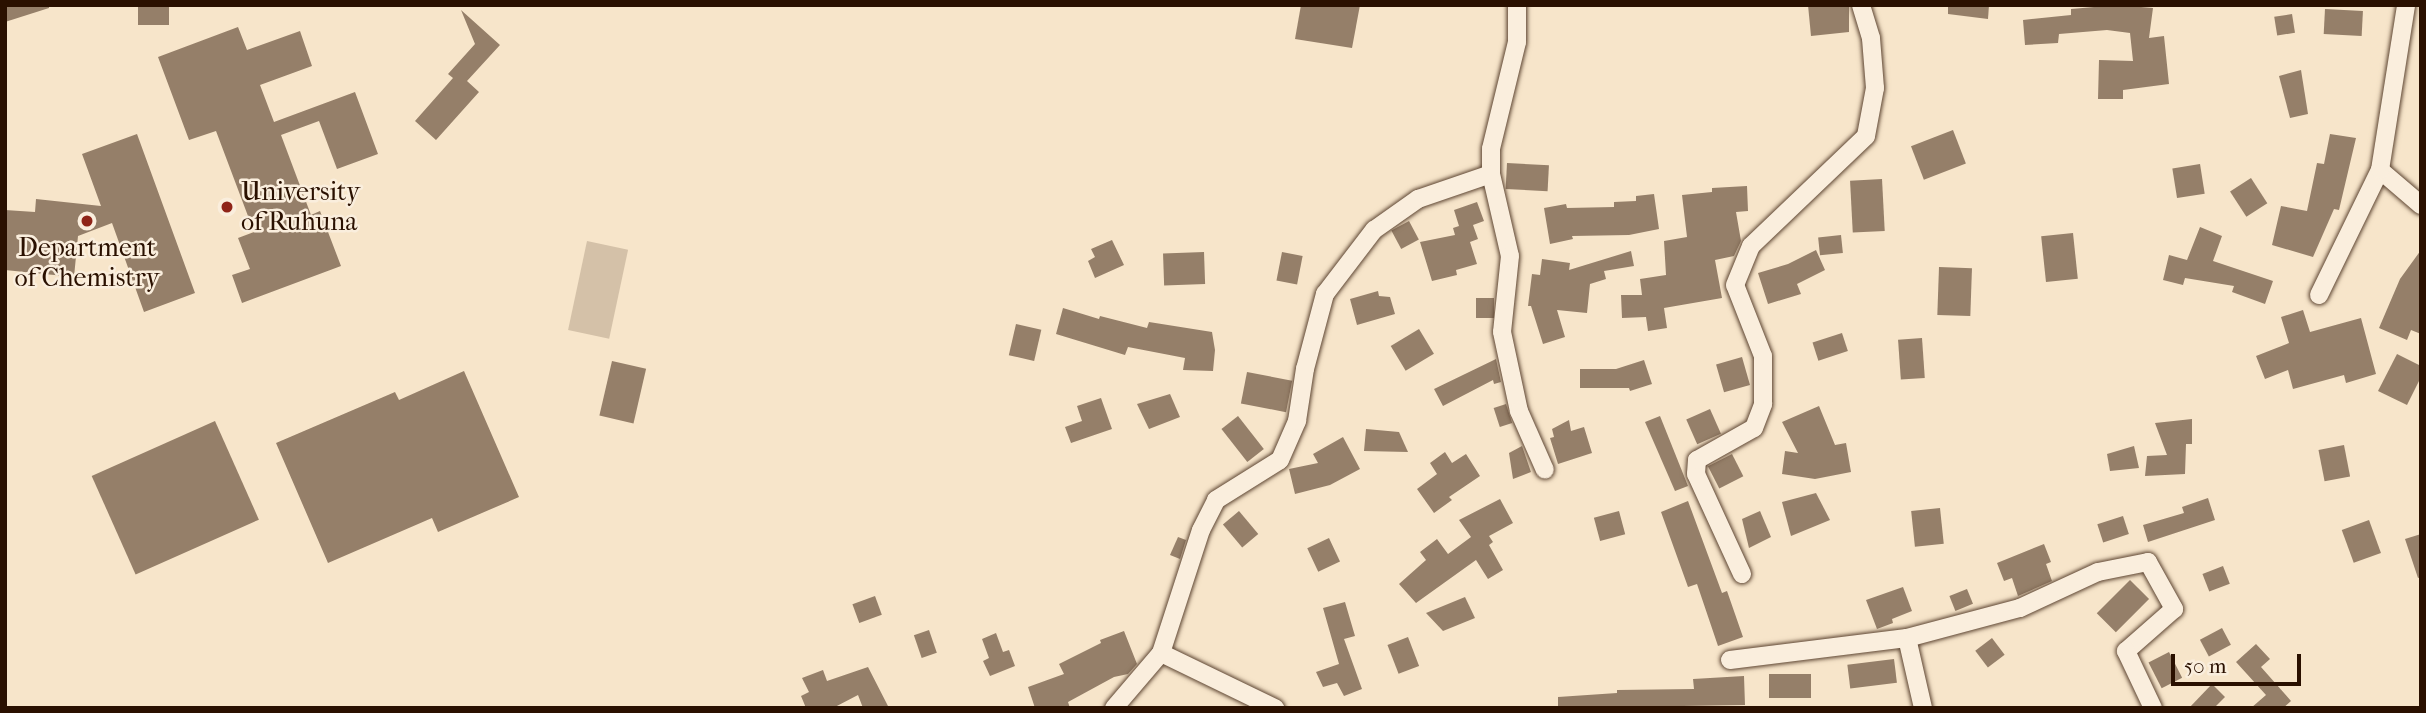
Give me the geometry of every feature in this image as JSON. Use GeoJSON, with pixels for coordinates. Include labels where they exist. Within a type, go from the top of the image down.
{"type":"FeatureCollection","features":[{"type":"Feature","properties":{"kind":"street"},"geometry":{"type":"LineString","coordinates":[[1517,5],[1517,42],[1491,149],[1491,174],[1510,256],[1502,332],[1519,411],[1545,470]]}},
{"type":"Feature","properties":{"kind":"street"},"geometry":{"type":"LineString","coordinates":[[1742,574],[1696,474],[1697,460],[1754,428],[1763,404],[1763,356],[1735,285],[1751,246],[1866,136],[1875,88],[1871,38],[1861,5]]}},
{"type":"Feature","properties":{"kind":"street"},"geometry":{"type":"LineString","coordinates":[[2319,295],[2380,170],[2406,5]]}},
{"type":"Feature","properties":{"kind":"street"},"geometry":{"type":"LineString","coordinates":[[2380,170],[2421,205]]}},
{"type":"Feature","properties":{"kind":"street"},"geometry":{"type":"LineString","coordinates":[[1114,708],[1161,653],[1201,530],[1216,500],[1280,460],[1297,421],[1305,369],[1325,294],[1374,230],[1418,199],[1491,174]]}},
{"type":"Feature","properties":{"kind":"street"},"geometry":{"type":"LineString","coordinates":[[1730,660],[1907,638],[2020,608],[2098,572],[2148,562],[2174,609],[2126,651],[2152,708]]}},
{"type":"Feature","properties":{"kind":"street"},"geometry":{"type":"LineString","coordinates":[[1907,638],[1923,708]]}},
{"type":"Feature","properties":{"kind":"street"},"geometry":{"type":"LineString","coordinates":[[1161,653],[1275,708]]}},
{"type":"Feature","properties":{"kind":"shaded area"},"geometry":{"type":"Polygon","coordinates":[[[587,241],[628,250],[609,339],[568,330],[587,241]]]}},
{"type":"Feature","properties":{"kind":"building"},"geometry":{"type":"Polygon","coordinates":[[[5,5],[49,5],[49,8],[5,22],[5,5]]]}},
{"type":"Feature","properties":{"kind":"building"},"geometry":{"type":"Polygon","coordinates":[[[138,5],[169,5],[169,25],[138,25],[138,5]]]}},
{"type":"Feature","properties":{"kind":"building"},"geometry":{"type":"Polygon","coordinates":[[[1301,5],[1360,5],[1352,48],[1295,39],[1301,5]]]}},
{"type":"Feature","properties":{"kind":"building"},"geometry":{"type":"Polygon","coordinates":[[[1808,5],[1849,5],[1849,32],[1811,36],[1808,5]]]}},
{"type":"Feature","properties":{"kind":"building"},"geometry":{"type":"Polygon","coordinates":[[[1948,5],[1989,5],[1988,19],[1948,14],[1948,5]]]}},
{"type":"Feature","properties":{"kind":"building"},"geometry":{"type":"Polygon","coordinates":[[[2117,5],[2153,8],[2149,38],[2164,36],[2169,84],[2123,90],[2123,99],[2098,99],[2099,60],[2133,61],[2130,33],[2107,30],[2059,34],[2058,43],[2025,45],[2023,20],[2071,15],[2071,9],[2117,5]]]}},
{"type":"Feature","properties":{"kind":"building"},"geometry":{"type":"Polygon","coordinates":[[[2325,9],[2363,11],[2362,36],[2324,34],[2325,9]]]}},
{"type":"Feature","properties":{"kind":"building"},"geometry":{"type":"Polygon","coordinates":[[[461,10],[500,45],[467,81],[479,92],[436,140],[415,121],[453,78],[448,74],[475,44],[461,10]]]}},
{"type":"Feature","properties":{"kind":"building"},"geometry":{"type":"Polygon","coordinates":[[[2292,14],[2295,33],[2277,36],[2274,17],[2292,14]]]}},
{"type":"Feature","properties":{"kind":"building"},"geometry":{"type":"Polygon","coordinates":[[[238,27],[247,50],[300,31],[312,66],[260,85],[274,122],[355,92],[378,154],[337,169],[319,121],[281,135],[311,215],[320,211],[341,266],[242,303],[232,275],[250,269],[238,238],[254,232],[216,131],[189,140],[158,57],[238,27]]]}},
{"type":"Feature","properties":{"kind":"building"},"geometry":{"type":"Polygon","coordinates":[[[2301,70],[2308,114],[2290,118],[2279,76],[2301,70]]]}},
{"type":"Feature","properties":{"kind":"building"},"geometry":{"type":"Polygon","coordinates":[[[1953,130],[1966,164],[1924,180],[1911,146],[1953,130]]]}},
{"type":"Feature","properties":{"kind":"building","name":"Department of Chemistry"},"geometry":{"type":"Polygon","coordinates":[[[137,134],[195,293],[144,312],[112,223],[78,236],[74,277],[5,270],[5,210],[35,212],[36,199],[101,206],[82,154],[137,134]]]}},
{"type":"Feature","properties":{"kind":"building"},"geometry":{"type":"Polygon","coordinates":[[[2330,134],[2356,138],[2339,210],[2334,209],[2313,257],[2272,245],[2281,206],[2307,211],[2317,163],[2324,164],[2330,134]]]}},
{"type":"Feature","properties":{"kind":"building"},"geometry":{"type":"Polygon","coordinates":[[[1507,163],[1549,165],[1548,191],[1506,189],[1507,163]]]}},
{"type":"Feature","properties":{"kind":"building"},"geometry":{"type":"Polygon","coordinates":[[[2200,164],[2205,194],[2177,198],[2172,168],[2200,164]]]}},
{"type":"Feature","properties":{"kind":"building"},"geometry":{"type":"Polygon","coordinates":[[[2251,178],[2267,203],[2246,217],[2230,192],[2251,178]]]}},
{"type":"Feature","properties":{"kind":"building"},"geometry":{"type":"Polygon","coordinates":[[[1882,179],[1885,231],[1853,233],[1850,181],[1882,179]]]}},
{"type":"Feature","properties":{"kind":"building"},"geometry":{"type":"Polygon","coordinates":[[[1747,186],[1748,211],[1736,212],[1741,241],[1734,256],[1715,260],[1722,298],[1664,308],[1667,328],[1648,331],[1646,317],[1622,318],[1621,295],[1642,295],[1640,279],[1666,275],[1664,241],[1687,237],[1682,195],[1712,192],[1712,188],[1747,186]]]}},
{"type":"Feature","properties":{"kind":"building"},"geometry":{"type":"Polygon","coordinates":[[[1654,194],[1659,229],[1629,235],[1572,236],[1573,239],[1550,244],[1544,208],[1566,204],[1567,208],[1614,207],[1614,202],[1636,201],[1636,196],[1654,194]]]}},
{"type":"Feature","properties":{"kind":"building"},"geometry":{"type":"Polygon","coordinates":[[[1477,202],[1484,221],[1473,225],[1478,239],[1470,242],[1477,264],[1456,270],[1457,275],[1432,281],[1420,242],[1455,235],[1453,228],[1459,226],[1454,210],[1477,202]]]}},
{"type":"Feature","properties":{"kind":"building"},"geometry":{"type":"Polygon","coordinates":[[[1409,221],[1419,240],[1401,249],[1391,230],[1409,221]]]}},
{"type":"Feature","properties":{"kind":"building"},"geometry":{"type":"Polygon","coordinates":[[[2200,227],[2222,236],[2213,261],[2273,281],[2265,304],[2232,292],[2234,286],[2185,278],[2183,285],[2163,280],[2169,255],[2187,260],[2200,227]]]}},
{"type":"Feature","properties":{"kind":"building"},"geometry":{"type":"Polygon","coordinates":[[[2073,233],[2078,279],[2046,282],[2041,236],[2073,233]]]}},
{"type":"Feature","properties":{"kind":"building"},"geometry":{"type":"Polygon","coordinates":[[[1841,235],[1843,253],[1820,255],[1818,237],[1841,235]]]}},
{"type":"Feature","properties":{"kind":"building"},"geometry":{"type":"Polygon","coordinates":[[[1112,240],[1124,265],[1095,278],[1088,261],[1095,257],[1091,249],[1112,240]]]}},
{"type":"Feature","properties":{"kind":"building"},"geometry":{"type":"Polygon","coordinates":[[[1816,250],[1825,270],[1797,284],[1801,294],[1768,304],[1758,273],[1788,264],[1816,250]]]}},
{"type":"Feature","properties":{"kind":"building"},"geometry":{"type":"Polygon","coordinates":[[[2421,250],[2421,334],[2411,330],[2407,340],[2379,328],[2400,279],[2421,250]]]}},
{"type":"Feature","properties":{"kind":"building"},"geometry":{"type":"Polygon","coordinates":[[[1631,251],[1634,266],[1604,271],[1606,279],[1590,284],[1587,313],[1557,310],[1565,337],[1543,344],[1531,306],[1528,306],[1532,274],[1540,275],[1542,259],[1570,263],[1569,270],[1631,251]]]}},
{"type":"Feature","properties":{"kind":"building"},"geometry":{"type":"Polygon","coordinates":[[[1204,252],[1205,284],[1164,285],[1163,253],[1204,252]]]}},
{"type":"Feature","properties":{"kind":"building"},"geometry":{"type":"Polygon","coordinates":[[[1282,252],[1303,256],[1297,284],[1276,280],[1282,252]]]}},
{"type":"Feature","properties":{"kind":"building"},"geometry":{"type":"Polygon","coordinates":[[[1939,267],[1972,268],[1970,316],[1937,315],[1939,267]]]}},
{"type":"Feature","properties":{"kind":"building"},"geometry":{"type":"Polygon","coordinates":[[[1378,291],[1379,296],[1390,297],[1395,314],[1357,325],[1350,299],[1378,291]]]}},
{"type":"Feature","properties":{"kind":"building"},"geometry":{"type":"Polygon","coordinates":[[[1476,298],[1494,298],[1494,318],[1476,318],[1476,298]]]}},
{"type":"Feature","properties":{"kind":"building"},"geometry":{"type":"Polygon","coordinates":[[[1063,308],[1099,319],[1100,316],[1147,328],[1149,322],[1212,332],[1215,350],[1213,371],[1183,370],[1185,358],[1128,347],[1125,355],[1056,334],[1063,308]]]}},
{"type":"Feature","properties":{"kind":"building"},"geometry":{"type":"Polygon","coordinates":[[[2303,310],[2310,332],[2361,318],[2376,374],[2346,383],[2344,375],[2293,389],[2288,370],[2265,379],[2256,356],[2289,343],[2281,317],[2303,310]]]}},
{"type":"Feature","properties":{"kind":"building"},"geometry":{"type":"Polygon","coordinates":[[[1016,324],[1041,330],[1034,361],[1009,355],[1016,324]]]}},
{"type":"Feature","properties":{"kind":"building"},"geometry":{"type":"Polygon","coordinates":[[[1419,329],[1434,354],[1406,371],[1391,346],[1419,329]]]}},
{"type":"Feature","properties":{"kind":"building"},"geometry":{"type":"Polygon","coordinates":[[[1842,333],[1848,351],[1818,361],[1813,343],[1842,333]]]}},
{"type":"Feature","properties":{"kind":"building"},"geometry":{"type":"Polygon","coordinates":[[[1922,338],[1925,378],[1901,380],[1898,340],[1922,338]]]}},
{"type":"Feature","properties":{"kind":"building"},"geometry":{"type":"Polygon","coordinates":[[[2397,354],[2421,366],[2421,377],[2407,405],[2378,391],[2397,354]]]}},
{"type":"Feature","properties":{"kind":"building"},"geometry":{"type":"Polygon","coordinates":[[[1742,357],[1750,385],[1724,392],[1716,364],[1742,357]]]}},
{"type":"Feature","properties":{"kind":"building"},"geometry":{"type":"Polygon","coordinates":[[[1496,359],[1501,382],[1494,384],[1493,380],[1443,406],[1434,389],[1496,359]]]}},
{"type":"Feature","properties":{"kind":"building"},"geometry":{"type":"Polygon","coordinates":[[[1644,360],[1652,384],[1630,391],[1629,388],[1580,388],[1580,369],[1616,369],[1644,360]]]}},
{"type":"Feature","properties":{"kind":"building"},"geometry":{"type":"Polygon","coordinates":[[[612,361],[646,369],[634,423],[599,416],[612,361]]]}},
{"type":"Feature","properties":{"kind":"building"},"geometry":{"type":"Polygon","coordinates":[[[464,371],[519,497],[438,532],[432,518],[328,563],[276,443],[395,392],[399,400],[464,371]]]}},
{"type":"Feature","properties":{"kind":"building"},"geometry":{"type":"Polygon","coordinates":[[[1247,372],[1292,381],[1286,412],[1241,403],[1247,372]]]}},
{"type":"Feature","properties":{"kind":"building"},"geometry":{"type":"Polygon","coordinates":[[[1170,394],[1180,417],[1149,429],[1137,404],[1170,394]]]}},
{"type":"Feature","properties":{"kind":"building"},"geometry":{"type":"Polygon","coordinates":[[[1101,398],[1112,429],[1071,443],[1065,427],[1082,421],[1077,406],[1101,398]]]}},
{"type":"Feature","properties":{"kind":"building"},"geometry":{"type":"Polygon","coordinates":[[[1506,404],[1512,423],[1500,427],[1494,408],[1506,404]]]}},
{"type":"Feature","properties":{"kind":"building"},"geometry":{"type":"Polygon","coordinates":[[[1819,406],[1835,445],[1846,443],[1851,472],[1815,479],[1782,474],[1785,451],[1798,453],[1782,422],[1819,406]]]}},
{"type":"Feature","properties":{"kind":"building"},"geometry":{"type":"Polygon","coordinates":[[[1710,409],[1721,434],[1697,444],[1686,420],[1710,409]]]}},
{"type":"Feature","properties":{"kind":"building"},"geometry":{"type":"Polygon","coordinates":[[[1238,416],[1264,449],[1247,462],[1221,429],[1238,416]]]}},
{"type":"Feature","properties":{"kind":"building"},"geometry":{"type":"Polygon","coordinates":[[[1660,416],[1688,486],[1675,491],[1645,422],[1660,416]]]}},
{"type":"Feature","properties":{"kind":"building"},"geometry":{"type":"Polygon","coordinates":[[[2192,419],[2192,444],[2186,444],[2185,474],[2145,476],[2147,456],[2167,455],[2155,423],[2192,419]]]}},
{"type":"Feature","properties":{"kind":"building"},"geometry":{"type":"Polygon","coordinates":[[[1569,420],[1571,431],[1584,427],[1592,453],[1558,464],[1550,438],[1554,437],[1552,429],[1569,420]]]}},
{"type":"Feature","properties":{"kind":"building"},"geometry":{"type":"Polygon","coordinates":[[[215,421],[259,520],[136,575],[92,476],[215,421]]]}},
{"type":"Feature","properties":{"kind":"building"},"geometry":{"type":"Polygon","coordinates":[[[1366,429],[1399,432],[1408,452],[1364,451],[1366,429]]]}},
{"type":"Feature","properties":{"kind":"building"},"geometry":{"type":"Polygon","coordinates":[[[1343,437],[1360,469],[1330,485],[1295,494],[1289,469],[1318,463],[1313,454],[1343,437]]]}},
{"type":"Feature","properties":{"kind":"building"},"geometry":{"type":"Polygon","coordinates":[[[2344,445],[2350,476],[2325,481],[2318,450],[2344,445]]]}},
{"type":"Feature","properties":{"kind":"building"},"geometry":{"type":"Polygon","coordinates":[[[1522,446],[1531,472],[1513,479],[1509,453],[1522,446]]]}},
{"type":"Feature","properties":{"kind":"building"},"geometry":{"type":"Polygon","coordinates":[[[2134,446],[2139,468],[2110,471],[2107,454],[2134,446]]]}},
{"type":"Feature","properties":{"kind":"building"},"geometry":{"type":"Polygon","coordinates":[[[1445,452],[1452,463],[1466,454],[1480,476],[1449,497],[1452,500],[1434,513],[1417,489],[1437,474],[1430,463],[1445,452]]]}},
{"type":"Feature","properties":{"kind":"building"},"geometry":{"type":"Polygon","coordinates":[[[1732,454],[1743,476],[1719,489],[1708,466],[1732,454]]]}},
{"type":"Feature","properties":{"kind":"building"},"geometry":{"type":"Polygon","coordinates":[[[1816,493],[1830,520],[1791,536],[1782,502],[1816,493]]]}},
{"type":"Feature","properties":{"kind":"building"},"geometry":{"type":"Polygon","coordinates":[[[2208,498],[2215,520],[2148,542],[2143,525],[2184,513],[2182,507],[2208,498]]]}},
{"type":"Feature","properties":{"kind":"building"},"geometry":{"type":"Polygon","coordinates":[[[1500,499],[1513,523],[1489,536],[1493,542],[1489,545],[1503,570],[1488,579],[1476,560],[1416,603],[1399,584],[1426,560],[1420,552],[1437,539],[1448,554],[1471,537],[1459,520],[1500,499]]]}},
{"type":"Feature","properties":{"kind":"building"},"geometry":{"type":"Polygon","coordinates":[[[1688,501],[1722,593],[1727,591],[1743,637],[1718,646],[1697,584],[1688,587],[1661,512],[1688,501]]]}},
{"type":"Feature","properties":{"kind":"building"},"geometry":{"type":"Polygon","coordinates":[[[1940,508],[1944,544],[1915,547],[1911,511],[1940,508]]]}},
{"type":"Feature","properties":{"kind":"building"},"geometry":{"type":"Polygon","coordinates":[[[1239,511],[1258,534],[1242,547],[1223,524],[1239,511]]]}},
{"type":"Feature","properties":{"kind":"building"},"geometry":{"type":"Polygon","coordinates":[[[1619,511],[1625,534],[1600,541],[1594,518],[1619,511]]]}},
{"type":"Feature","properties":{"kind":"building"},"geometry":{"type":"Polygon","coordinates":[[[1760,511],[1771,537],[1749,548],[1742,519],[1760,511]]]}},
{"type":"Feature","properties":{"kind":"building"},"geometry":{"type":"Polygon","coordinates":[[[2123,516],[2129,534],[2103,542],[2097,524],[2123,516]]]}},
{"type":"Feature","properties":{"kind":"building"},"geometry":{"type":"Polygon","coordinates":[[[2369,520],[2381,553],[2354,563],[2342,530],[2369,520]]]}},
{"type":"Feature","properties":{"kind":"building"},"geometry":{"type":"Polygon","coordinates":[[[2421,534],[2421,577],[2418,578],[2405,539],[2421,534]]]}},
{"type":"Feature","properties":{"kind":"building"},"geometry":{"type":"Polygon","coordinates":[[[1178,537],[1186,540],[1180,559],[1170,555],[1178,537]]]}},
{"type":"Feature","properties":{"kind":"building"},"geometry":{"type":"Polygon","coordinates":[[[1329,538],[1340,562],[1318,572],[1307,548],[1329,538]]]}},
{"type":"Feature","properties":{"kind":"building"},"geometry":{"type":"Polygon","coordinates":[[[2044,544],[2051,562],[2046,564],[2052,581],[2018,596],[2012,578],[2004,581],[1997,563],[2044,544]]]}},
{"type":"Feature","properties":{"kind":"building"},"geometry":{"type":"Polygon","coordinates":[[[2223,566],[2230,584],[2209,592],[2202,574],[2223,566]]]}},
{"type":"Feature","properties":{"kind":"building"},"geometry":{"type":"Polygon","coordinates":[[[2130,580],[2149,599],[2116,632],[2097,613],[2130,580]]]}},
{"type":"Feature","properties":{"kind":"building"},"geometry":{"type":"Polygon","coordinates":[[[1903,587],[1912,611],[1877,629],[1866,600],[1903,587]]]}},
{"type":"Feature","properties":{"kind":"building"},"geometry":{"type":"Polygon","coordinates":[[[1967,589],[1973,604],[1955,611],[1949,596],[1967,589]]]}},
{"type":"Feature","properties":{"kind":"building"},"geometry":{"type":"Polygon","coordinates":[[[875,596],[882,615],[859,623],[852,604],[875,596]]]}},
{"type":"Feature","properties":{"kind":"building"},"geometry":{"type":"Polygon","coordinates":[[[1465,597],[1475,618],[1443,631],[1426,613],[1465,597]]]}},
{"type":"Feature","properties":{"kind":"building"},"geometry":{"type":"Polygon","coordinates":[[[1345,602],[1355,636],[1344,639],[1362,689],[1344,696],[1337,683],[1323,687],[1316,672],[1339,664],[1323,608],[1345,602]]]}},
{"type":"Feature","properties":{"kind":"building"},"geometry":{"type":"Polygon","coordinates":[[[2222,628],[2231,645],[2209,657],[2200,640],[2222,628]]]}},
{"type":"Feature","properties":{"kind":"building"},"geometry":{"type":"Polygon","coordinates":[[[929,630],[937,653],[922,658],[914,635],[929,630]]]}},
{"type":"Feature","properties":{"kind":"building"},"geometry":{"type":"Polygon","coordinates":[[[1124,631],[1137,664],[1128,674],[1114,677],[1068,702],[1070,708],[1035,708],[1028,687],[1064,674],[1059,664],[1101,643],[1100,640],[1124,631]]]}},
{"type":"Feature","properties":{"kind":"building"},"geometry":{"type":"Polygon","coordinates":[[[996,633],[1003,652],[1009,650],[1015,666],[990,676],[983,661],[989,658],[982,639],[996,633]]]}},
{"type":"Feature","properties":{"kind":"building"},"geometry":{"type":"Polygon","coordinates":[[[1408,637],[1419,666],[1399,674],[1387,645],[1408,637]]]}},
{"type":"Feature","properties":{"kind":"building"},"geometry":{"type":"Polygon","coordinates":[[[1992,638],[2005,655],[1988,667],[1975,651],[1992,638]]]}},
{"type":"Feature","properties":{"kind":"building"},"geometry":{"type":"Polygon","coordinates":[[[2256,644],[2270,659],[2261,667],[2291,701],[2283,708],[2251,708],[2266,695],[2236,662],[2256,644]]]}},
{"type":"Feature","properties":{"kind":"building"},"geometry":{"type":"Polygon","coordinates":[[[2169,652],[2182,678],[2162,688],[2149,662],[2169,652]]]}},
{"type":"Feature","properties":{"kind":"building"},"geometry":{"type":"Polygon","coordinates":[[[1894,659],[1897,683],[1850,689],[1847,665],[1894,659]]]}},
{"type":"Feature","properties":{"kind":"building"},"geometry":{"type":"Polygon","coordinates":[[[868,667],[889,708],[863,708],[858,695],[833,708],[806,708],[801,696],[809,692],[802,678],[823,670],[827,681],[868,667]]]}},
{"type":"Feature","properties":{"kind":"building"},"geometry":{"type":"Polygon","coordinates":[[[1769,674],[1811,674],[1811,698],[1769,698],[1769,674]]]}},
{"type":"Feature","properties":{"kind":"building"},"geometry":{"type":"Polygon","coordinates":[[[1744,676],[1745,705],[1558,708],[1558,697],[1617,693],[1617,690],[1694,689],[1693,679],[1744,676]]]}},
{"type":"Feature","properties":{"kind":"building"},"geometry":{"type":"Polygon","coordinates":[[[2212,684],[2225,697],[2214,708],[2189,708],[2212,684]]]}},
{"type":"Feature","properties":{"kind":"place","name":"University of Ruhuna"},"geometry":{"type":"Point","coordinates":[227,207]}},
{"type":"Feature","properties":{"kind":"place","name":"Department of Chemistry"},"geometry":{"type":"Point","coordinates":[87,221]}}]}
